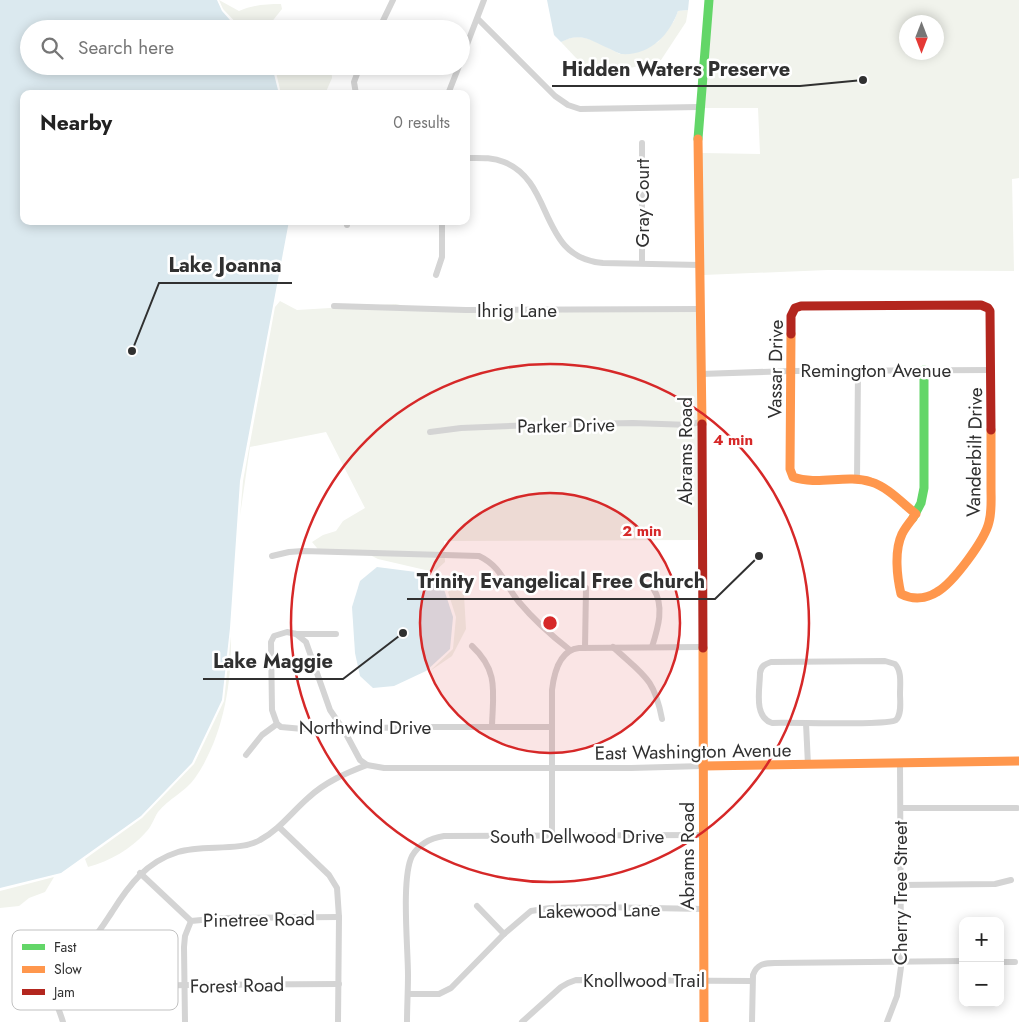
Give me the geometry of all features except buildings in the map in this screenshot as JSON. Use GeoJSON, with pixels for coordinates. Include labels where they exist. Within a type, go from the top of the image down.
{"type":"FeatureCollection","features":[{"type":"Feature","properties":{"kind":"street"},"geometry":{"type":"LineString","coordinates":[[383,20],[393,0]]}},
{"type":"Feature","properties":{"kind":"street"},"geometry":{"type":"LineString","coordinates":[[470,38],[484,0]]}},
{"type":"Feature","properties":{"kind":"street","name":"Abrams Road"},"geometry":{"type":"LineString","coordinates":[[704,1022],[699,107],[709,0]]}},
{"type":"Feature","properties":{"kind":"street"},"geometry":{"type":"LineString","coordinates":[[478,18],[555,96],[575,108],[699,107]]}},
{"type":"Feature","properties":{"kind":"street"},"geometry":{"type":"LineString","coordinates":[[355,90],[354,82],[357,75]]}},
{"type":"Feature","properties":{"kind":"street"},"geometry":{"type":"LineString","coordinates":[[450,90],[455,75]]}},
{"type":"Feature","properties":{"kind":"street","name":"Gray Court"},"geometry":{"type":"LineString","coordinates":[[642,143],[642,263]]}},
{"type":"Feature","properties":{"kind":"street"},"geometry":{"type":"LineString","coordinates":[[470,158],[497,160],[509,164],[521,173],[534,189],[559,240],[579,257],[603,263],[700,265]]}},
{"type":"Feature","properties":{"kind":"street"},"geometry":{"type":"LineString","coordinates":[[436,275],[442,257],[442,225]]}},
{"type":"Feature","properties":{"kind":"street","name":"Ihrig Lane"},"geometry":{"type":"LineString","coordinates":[[334,306],[466,310],[701,309]]}},
{"type":"Feature","properties":{"kind":"street","name":"Vanderbilt Drive"},"geometry":{"type":"LineString","coordinates":[[795,308],[801,306],[984,306],[988,308],[991,315],[991,512],[989,526],[982,541],[941,590],[931,596],[908,598],[902,594],[899,587],[899,549],[902,536],[920,505],[924,488],[924,370]]}},
{"type":"Feature","properties":{"kind":"street","name":"Vassar Drive"},"geometry":{"type":"LineString","coordinates":[[795,308],[790,320],[790,469],[794,477],[804,480],[857,480],[876,484],[916,514]]}},
{"type":"Feature","properties":{"kind":"street"},"geometry":{"type":"LineString","coordinates":[[857,480],[858,370]]}},
{"type":"Feature","properties":{"kind":"street","name":"Remington Avenue"},"geometry":{"type":"LineString","coordinates":[[701,374],[858,370],[991,370]]}},
{"type":"Feature","properties":{"kind":"street","name":"Parker Drive"},"geometry":{"type":"LineString","coordinates":[[430,432],[495,426],[633,423],[690,424],[702,421]]}},
{"type":"Feature","properties":{"kind":"street"},"geometry":{"type":"LineString","coordinates":[[272,556],[303,551],[479,556],[496,568],[520,604],[550,634],[570,650]]}},
{"type":"Feature","properties":{"kind":"street"},"geometry":{"type":"LineString","coordinates":[[585,648],[586,588]]}},
{"type":"Feature","properties":{"kind":"street"},"geometry":{"type":"LineString","coordinates":[[652,647],[657,633],[660,609],[657,595],[653,588]]}},
{"type":"Feature","properties":{"kind":"street"},"geometry":{"type":"LineString","coordinates":[[246,755],[262,735],[277,724],[272,714],[271,642],[274,636],[278,633],[287,632],[296,634],[336,634]]}},
{"type":"Feature","properties":{"kind":"street"},"geometry":{"type":"LineString","coordinates":[[296,634],[306,642],[330,710],[360,760],[367,765]]}},
{"type":"Feature","properties":{"kind":"street"},"geometry":{"type":"LineString","coordinates":[[472,646],[486,661],[492,676],[492,726]]}},
{"type":"Feature","properties":{"kind":"street"},"geometry":{"type":"LineString","coordinates":[[552,836],[551,701],[553,679],[559,664],[570,650],[613,647],[702,647]]}},
{"type":"Feature","properties":{"kind":"street"},"geometry":{"type":"LineString","coordinates":[[613,647],[643,673],[652,684],[659,702],[662,719]]}},
{"type":"Feature","properties":{"kind":"street"},"geometry":{"type":"LineString","coordinates":[[884,661],[898,666],[900,670],[900,709],[898,718],[895,720],[872,723],[806,723],[772,723],[765,720],[761,715],[759,705],[760,673],[763,666],[771,662],[884,661]]}},
{"type":"Feature","properties":{"kind":"street"},"geometry":{"type":"LineString","coordinates":[[806,723],[808,765]]}},
{"type":"Feature","properties":{"kind":"street","name":"Northwind Drive"},"geometry":{"type":"LineString","coordinates":[[277,724],[281,727],[299,729],[552,726]]}},
{"type":"Feature","properties":{"kind":"street","name":"East Washington Avenue"},"geometry":{"type":"LineString","coordinates":[[367,765],[384,768],[552,768],[1019,761]]}},
{"type":"Feature","properties":{"kind":"street","name":"Cherry Tree Street"},"geometry":{"type":"LineString","coordinates":[[887,1022],[897,996],[901,961],[900,763]]}},
{"type":"Feature","properties":{"kind":"street"},"geometry":{"type":"LineString","coordinates":[[101,930],[140,873],[153,863],[177,852],[189,849],[250,844],[260,840],[279,827],[322,786],[367,765]]}},
{"type":"Feature","properties":{"kind":"street"},"geometry":{"type":"LineString","coordinates":[[901,808],[1017,808]]}},
{"type":"Feature","properties":{"kind":"street"},"geometry":{"type":"LineString","coordinates":[[279,827],[320,866],[334,883],[338,896],[338,1022]]}},
{"type":"Feature","properties":{"kind":"street","name":"South Dellwood Drive"},"geometry":{"type":"LineString","coordinates":[[407,1022],[407,886],[410,862],[417,849],[430,839],[452,836],[702,835]]}},
{"type":"Feature","properties":{"kind":"street"},"geometry":{"type":"LineString","coordinates":[[140,873],[191,921]]}},
{"type":"Feature","properties":{"kind":"street"},"geometry":{"type":"LineString","coordinates":[[901,885],[1003,883],[1011,880]]}},
{"type":"Feature","properties":{"kind":"street"},"geometry":{"type":"LineString","coordinates":[[477,906],[504,934]]}},
{"type":"Feature","properties":{"kind":"street","name":"Lakewood Lane"},"geometry":{"type":"LineString","coordinates":[[408,994],[444,992],[465,975],[527,913],[536,910],[596,907],[704,909]]}},
{"type":"Feature","properties":{"kind":"street","name":"Pinetree Road"},"geometry":{"type":"LineString","coordinates":[[185,1022],[185,942],[191,921],[231,918],[338,917]]}},
{"type":"Feature","properties":{"kind":"street"},"geometry":{"type":"LineString","coordinates":[[752,1022],[752,980],[755,969],[762,964],[959,961]]}},
{"type":"Feature","properties":{"kind":"street"},"geometry":{"type":"LineString","coordinates":[[1004,962],[1015,962]]}},
{"type":"Feature","properties":{"kind":"street","name":"Knollwood Trail"},"geometry":{"type":"LineString","coordinates":[[522,1022],[561,987],[571,981],[621,979],[752,980]]}},
{"type":"Feature","properties":{"kind":"street","name":"Forest Road"},"geometry":{"type":"LineString","coordinates":[[178,985],[339,984]]}},
{"type":"Feature","properties":{"kind":"shaded area"},"geometry":{"type":"Polygon","coordinates":[[[0,0],[217,0],[222,11],[230,20],[20,20],[20,75],[274,75],[278,90],[20,90],[20,225],[288,225],[240,481],[230,628],[222,700],[192,763],[141,816],[61,873],[0,888],[0,0]]]}},
{"type":"Feature","properties":{"kind":"shaded area"},"geometry":{"type":"Polygon","coordinates":[[[219,0],[239,11],[254,6],[270,4],[281,4],[282,9],[273,20],[233,20],[223,9],[219,0]]]}},
{"type":"Feature","properties":{"kind":"shaded area"},"geometry":{"type":"Polygon","coordinates":[[[547,0],[689,0],[688,10],[678,11],[669,29],[657,43],[640,52],[621,54],[592,40],[581,37],[561,42],[554,35],[547,0]]]}},
{"type":"Feature","properties":{"kind":"shaded area"},"geometry":{"type":"Polygon","coordinates":[[[712,0],[1019,0],[1019,178],[1012,179],[1014,271],[828,270],[703,275],[702,153],[760,154],[758,108],[702,108],[712,0]]]}},
{"type":"Feature","properties":{"kind":"shaded area"},"geometry":{"type":"Polygon","coordinates":[[[688,10],[686,22],[661,60],[619,71],[588,67],[577,59],[561,42],[569,38],[584,38],[620,54],[658,42],[674,21],[678,11],[688,10]]]}},
{"type":"Feature","properties":{"kind":"shaded area"},"geometry":{"type":"Polygon","coordinates":[[[277,75],[332,75],[327,90],[280,90],[277,75]]]}},
{"type":"Feature","properties":{"kind":"shaded area"},"geometry":{"type":"Polygon","coordinates":[[[280,301],[297,310],[396,304],[432,312],[698,309],[699,540],[444,541],[445,562],[434,572],[378,559],[364,552],[322,554],[312,542],[323,535],[336,531],[343,521],[365,508],[326,432],[250,447],[240,516],[243,481],[275,307],[280,301]]]}},
{"type":"Feature","properties":{"kind":"shaded area"},"geometry":{"type":"Polygon","coordinates":[[[377,567],[416,572],[442,583],[453,617],[450,649],[426,671],[394,686],[373,688],[360,676],[355,653],[352,607],[360,581],[377,567]]]}},
{"type":"Feature","properties":{"kind":"shaded area"},"geometry":{"type":"Polygon","coordinates":[[[455,586],[464,595],[466,629],[452,656],[430,671],[453,649],[456,617],[448,592],[455,586]]]}},
{"type":"Feature","properties":{"kind":"shaded area"},"geometry":{"type":"Polygon","coordinates":[[[231,636],[230,673],[224,710],[213,746],[205,762],[195,778],[162,807],[148,830],[134,844],[112,858],[88,867],[85,859],[142,818],[194,764],[224,701],[231,636]]]}},
{"type":"Feature","properties":{"kind":"shaded area"},"geometry":{"type":"Polygon","coordinates":[[[54,877],[45,892],[29,898],[19,906],[0,908],[0,891],[54,877]]]}},
{"type":"Feature","properties":{"kind":"traffic: fast"},"geometry":{"type":"LineString","coordinates":[[698,139],[709,0]]}},
{"type":"Feature","properties":{"kind":"traffic: fast"},"geometry":{"type":"LineString","coordinates":[[913,518],[921,503],[924,488],[924,370]]}},
{"type":"Feature","properties":{"kind":"traffic: slow"},"geometry":{"type":"LineString","coordinates":[[698,139],[702,424]]}},
{"type":"Feature","properties":{"kind":"traffic: slow"},"geometry":{"type":"LineString","coordinates":[[791,334],[790,469],[793,477],[812,480],[852,479],[871,482],[889,491],[916,514]]}},
{"type":"Feature","properties":{"kind":"traffic: slow"},"geometry":{"type":"LineString","coordinates":[[913,518],[899,541],[897,572],[901,594],[919,598],[937,592],[951,580],[975,550],[986,530],[991,509],[991,430]]}},
{"type":"Feature","properties":{"kind":"traffic: slow"},"geometry":{"type":"LineString","coordinates":[[703,648],[704,1022]]}},
{"type":"Feature","properties":{"kind":"traffic: slow"},"geometry":{"type":"LineString","coordinates":[[703,766],[1019,761]]}},
{"type":"Feature","properties":{"kind":"traffic: jam"},"geometry":{"type":"LineString","coordinates":[[791,334],[791,316],[795,308],[801,306],[981,305],[988,308],[990,311],[991,430]]}},
{"type":"Feature","properties":{"kind":"traffic: jam"},"geometry":{"type":"LineString","coordinates":[[702,424],[703,648]]}},
{"type":"Feature","properties":{"kind":"place","name":"Hidden Waters Preserve"},"geometry":{"type":"Point","coordinates":[863,80]}},
{"type":"Feature","properties":{"kind":"place","name":"Lake Joanna"},"geometry":{"type":"Point","coordinates":[132,351]}},
{"type":"Feature","properties":{"kind":"place","name":"Trinity Evangelical Free Church"},"geometry":{"type":"Point","coordinates":[759,556]}},
{"type":"Feature","properties":{"kind":"place","name":"Lake Maggie"},"geometry":{"type":"Point","coordinates":[403,633]}}]}
